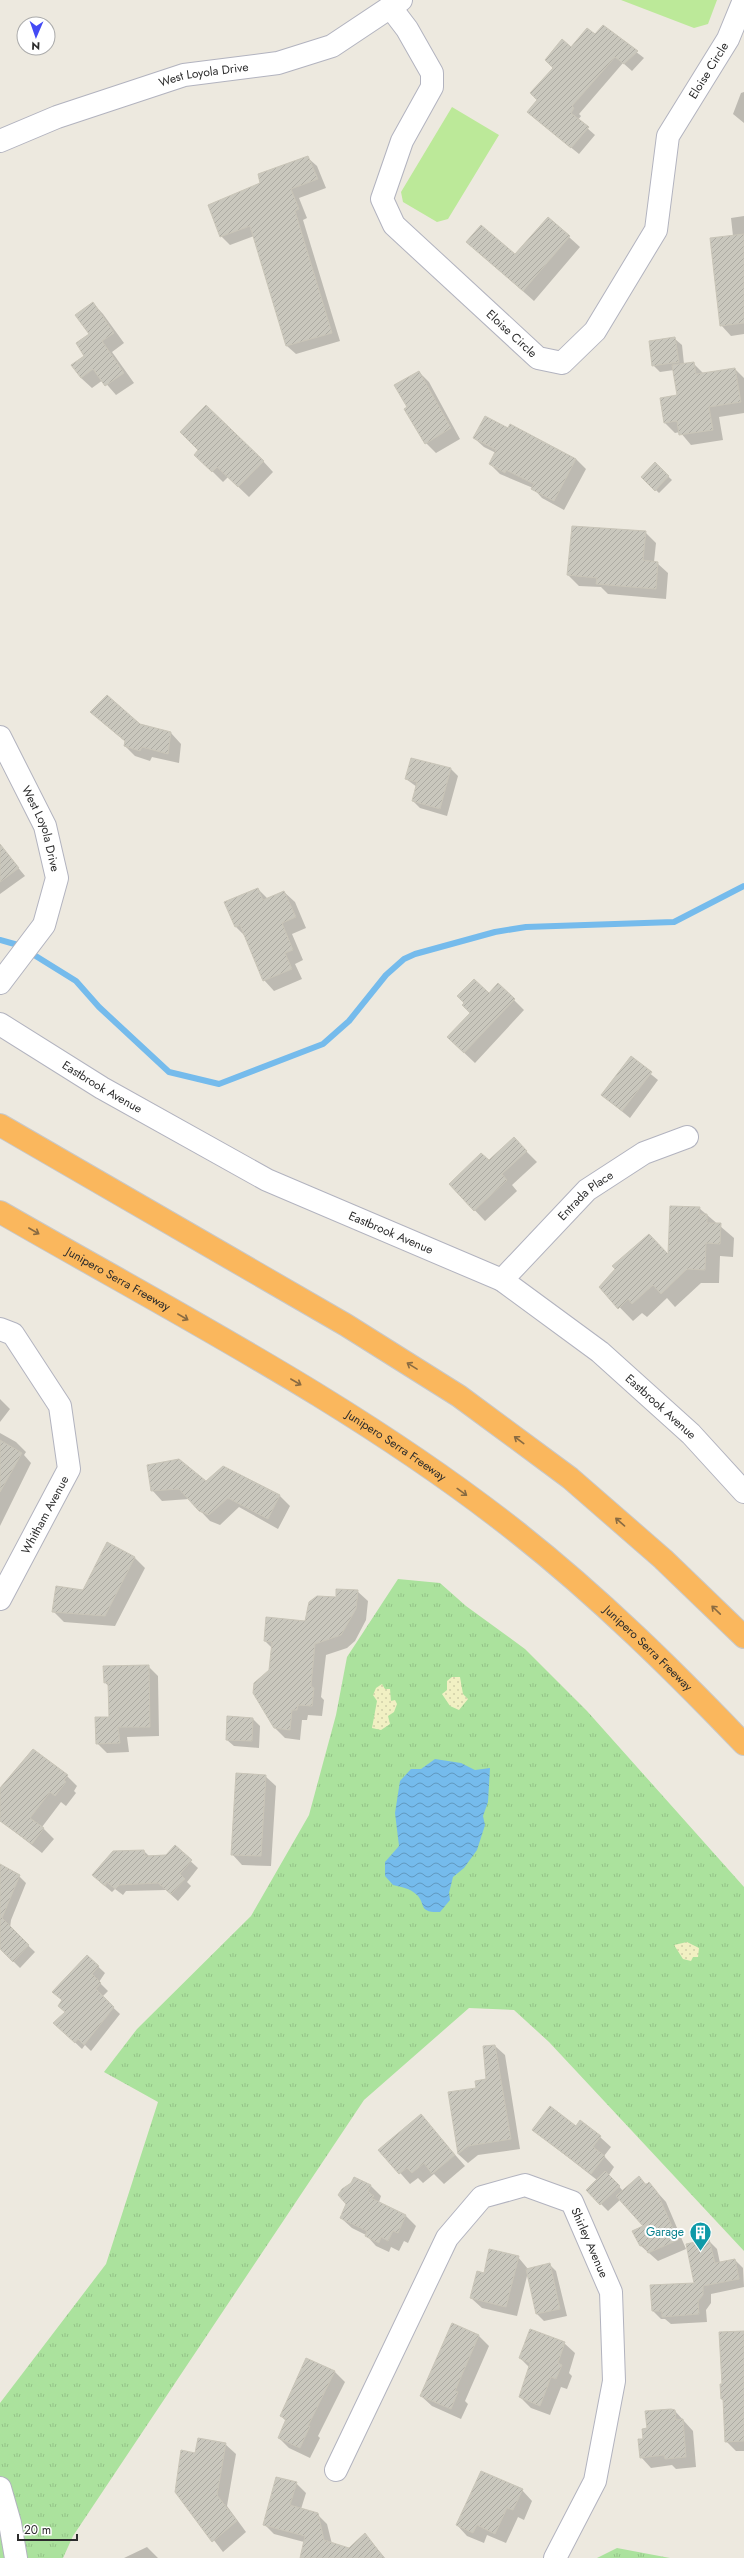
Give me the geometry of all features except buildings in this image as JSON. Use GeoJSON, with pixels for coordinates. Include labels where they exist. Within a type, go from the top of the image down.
{"type":"FeatureCollection","features":[{"type":"Feature","properties":{"kind":"highway"},"geometry":{"type":"LineString","coordinates":[[0,1125],[346,1325],[459,1396],[570,1478],[663,1559],[744,1637]]}},
{"type":"Feature","properties":{"kind":"highway","name":"Junipero Serra Freeway"},"geometry":{"type":"LineString","coordinates":[[0,1212],[312,1392],[417,1459],[518,1533],[609,1611],[699,1697],[744,1744]]}},
{"type":"Feature","properties":{"kind":"street","name":"Eloise Circle"},"geometry":{"type":"LineString","coordinates":[[396,4],[407,29],[432,73],[432,87],[402,141],[382,199],[394,225],[538,358],[562,363],[595,331],[656,230],[668,136],[728,39],[744,0]]}},
{"type":"Feature","properties":{"kind":"street","name":"West Loyola Drive"},"geometry":{"type":"LineString","coordinates":[[0,141],[57,117],[184,74],[278,63],[332,46],[396,4]]}},
{"type":"Feature","properties":{"kind":"street","name":"West Loyola Drive"},"geometry":{"type":"LineString","coordinates":[[0,737],[45,826],[57,878],[44,925],[0,983]]}},
{"type":"Feature","properties":{"kind":"street","name":"Eastbrook Avenue"},"geometry":{"type":"LineString","coordinates":[[0,1024],[102,1088],[267,1180],[502,1280],[600,1352],[691,1434],[744,1492]]}},
{"type":"Feature","properties":{"kind":"street","name":"Entrada Place"},"geometry":{"type":"LineString","coordinates":[[502,1280],[587,1190],[644,1153],[687,1137]]}},
{"type":"Feature","properties":{"kind":"street","name":"Whitham Avenue"},"geometry":{"type":"LineString","coordinates":[[0,1329],[13,1334],[60,1406],[69,1469],[0,1600]]}},
{"type":"Feature","properties":{"kind":"street","name":"Shirley Avenue"},"geometry":{"type":"LineString","coordinates":[[336,2470],[447,2238],[482,2197],[525,2185],[572,2202],[611,2292],[614,2381],[595,2482],[555,2558]]}},
{"type":"Feature","properties":{"kind":"street"},"geometry":{"type":"LineString","coordinates":[[0,2488],[10,2523],[16,2558]]}},
{"type":"Feature","properties":{"kind":"green space"},"geometry":{"type":"Polygon","coordinates":[[[621,0],[717,0],[708,24],[694,28],[621,0]]]}},
{"type":"Feature","properties":{"kind":"green space"},"geometry":{"type":"Polygon","coordinates":[[[452,107],[499,135],[448,219],[437,222],[403,202],[401,192],[452,107]]]}},
{"type":"Feature","properties":{"kind":"green space"},"geometry":{"type":"Polygon","coordinates":[[[398,1579],[440,1583],[466,1606],[525,1649],[587,1711],[744,1887],[744,2251],[549,2042],[514,2010],[469,2008],[364,2100],[73,2536],[63,2558],[0,2558],[0,2403],[106,2264],[158,2102],[104,2072],[137,2029],[251,1916],[309,1815],[336,1715],[347,1657],[398,1579]]]}},
{"type":"Feature","properties":{"kind":"green space"},"geometry":{"type":"Polygon","coordinates":[[[617,2548],[670,2558],[597,2558],[617,2548]]]}},
{"type":"Feature","properties":{"kind":"sand"},"geometry":{"type":"Polygon","coordinates":[[[452,1677],[460,1677],[463,1694],[468,1699],[459,1710],[450,1706],[442,1694],[447,1690],[447,1681],[452,1677]]]}},
{"type":"Feature","properties":{"kind":"sand"},"geometry":{"type":"Polygon","coordinates":[[[382,1684],[385,1689],[390,1689],[391,1701],[395,1700],[397,1704],[394,1712],[388,1716],[390,1724],[381,1730],[372,1728],[377,1701],[373,1695],[376,1688],[382,1684]]]}},
{"type":"Feature","properties":{"kind":"sand"},"geometry":{"type":"Polygon","coordinates":[[[687,1942],[699,1948],[698,1957],[693,1957],[691,1961],[683,1959],[674,1945],[687,1942]]]}},
{"type":"Feature","properties":{"kind":"water"},"geometry":{"type":"Polygon","coordinates":[[[435,1759],[461,1763],[475,1770],[490,1768],[488,1802],[483,1816],[485,1825],[477,1850],[464,1868],[453,1877],[449,1893],[450,1900],[440,1912],[428,1911],[425,1909],[417,1895],[405,1888],[393,1885],[385,1876],[385,1862],[399,1846],[395,1813],[400,1781],[411,1769],[421,1769],[435,1759]]]}},
{"type":"Feature","properties":{"kind":"waterway"},"geometry":{"type":"LineString","coordinates":[[0,940],[18,945],[76,981],[99,1007],[169,1072],[219,1084],[323,1044],[349,1021],[386,975],[404,959],[415,954],[495,932],[526,927],[674,922],[744,886]]}},
{"type":"Feature","properties":{"kind":"place","name":"Garage"},"geometry":{"type":"Point","coordinates":[700,2252]}}]}
